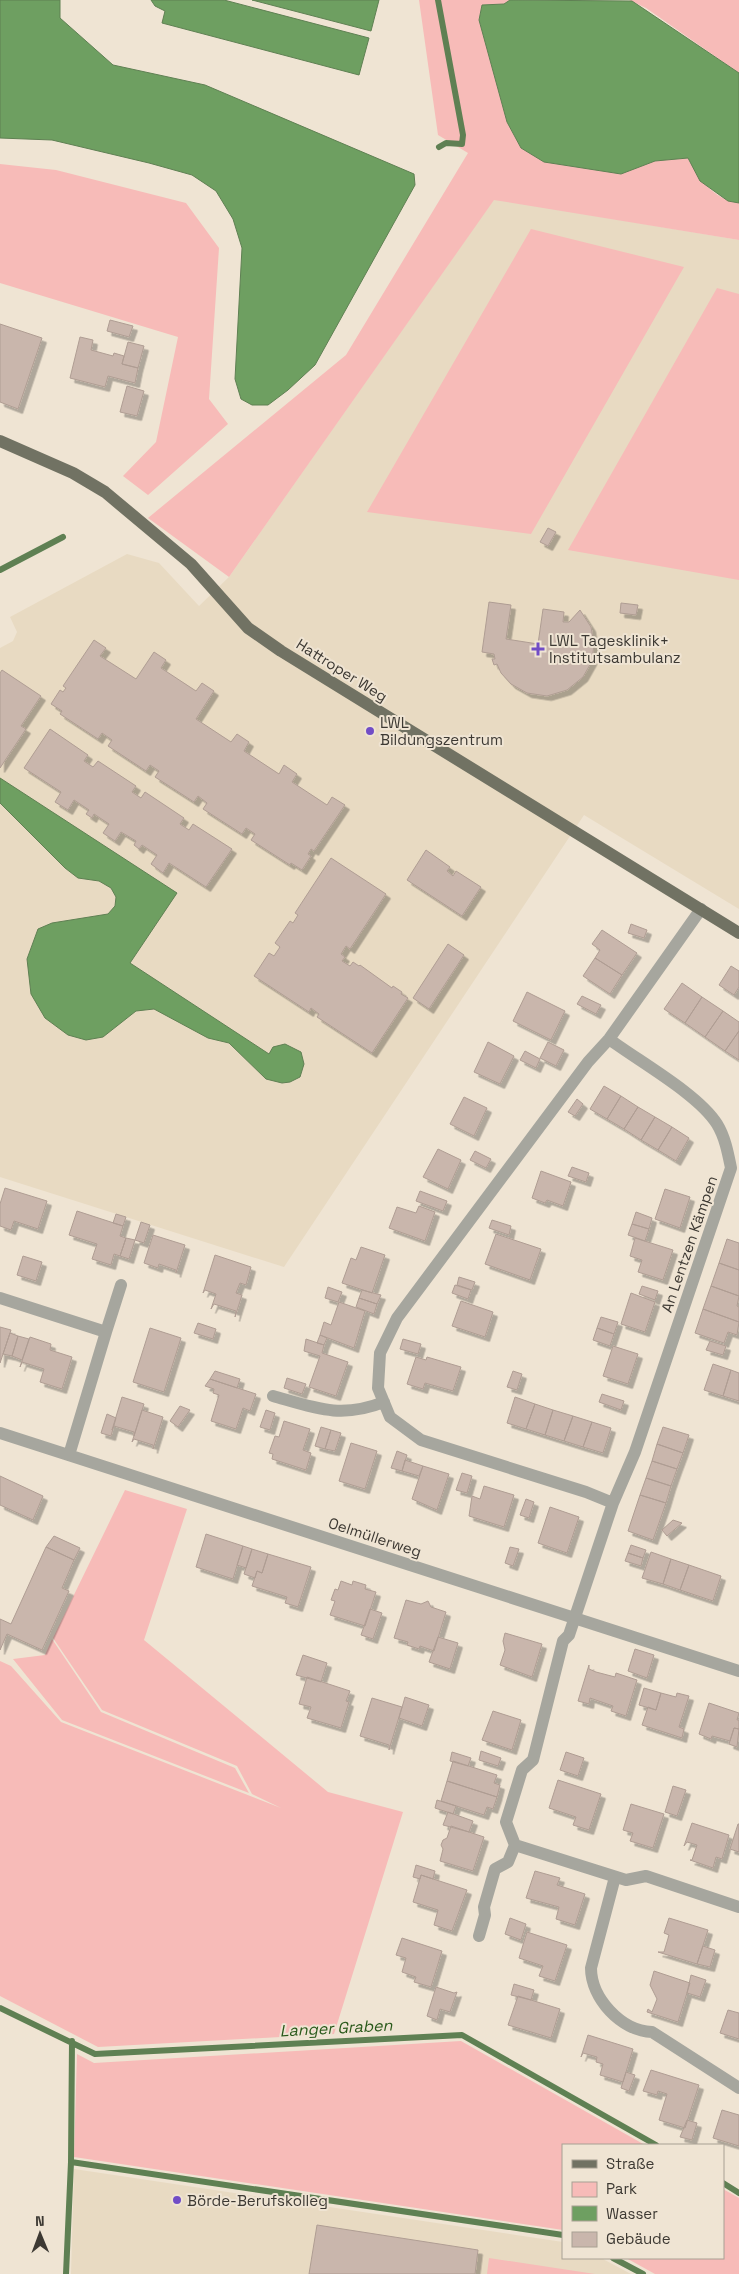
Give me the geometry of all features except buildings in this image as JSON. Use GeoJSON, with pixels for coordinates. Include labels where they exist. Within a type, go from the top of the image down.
{"type":"FeatureCollection","features":[{"type":"Feature","properties":{"kind":"main road","name":"Hattroper Weg"},"geometry":{"type":"LineString","coordinates":[[0,441],[73,473],[105,492],[191,564],[248,628],[281,651],[739,933]]}},
{"type":"Feature","properties":{"kind":"street"},"geometry":{"type":"LineString","coordinates":[[613,1503],[586,1492],[421,1440],[390,1417],[378,1388],[380,1352],[397,1318],[588,1062],[609,1039],[701,909]]}},
{"type":"Feature","properties":{"kind":"street","name":"An Lentzen Kämpen"},"geometry":{"type":"LineString","coordinates":[[515,1845],[506,1822],[522,1770],[533,1760],[551,1696],[550,1687],[558,1660],[613,1503],[635,1452],[731,1168],[727,1149],[718,1125],[701,1104],[609,1039]]}},
{"type":"Feature","properties":{"kind":"street"},"geometry":{"type":"LineString","coordinates":[[68,1456],[121,1285]]}},
{"type":"Feature","properties":{"kind":"street"},"geometry":{"type":"LineString","coordinates":[[0,1298],[106,1332]]}},
{"type":"Feature","properties":{"kind":"street"},"geometry":{"type":"LineString","coordinates":[[273,1396],[326,1412],[364,1410],[384,1402]]}},
{"type":"Feature","properties":{"kind":"street","name":"Oelmüllerweg"},"geometry":{"type":"LineString","coordinates":[[0,1433],[739,1671]]}},
{"type":"Feature","properties":{"kind":"street"},"geometry":{"type":"LineString","coordinates":[[479,1936],[485,1915],[484,1907],[495,1869],[508,1862],[515,1845],[626,1880],[646,1876],[739,1907]]}},
{"type":"Feature","properties":{"kind":"street"},"geometry":{"type":"LineString","coordinates":[[615,1877],[591,1968],[591,1981],[597,1994],[606,2007],[619,2018],[641,2032],[652,2032],[739,2088]]}},
{"type":"Feature","properties":{"kind":"shaded area","name":"LWL Bildungszentrum"},"geometry":{"type":"Polygon","coordinates":[[[494,199],[739,240],[739,909],[584,815],[284,1267],[0,1177],[0,648],[13,641],[17,632],[10,617],[127,554],[159,563],[199,606],[229,577],[494,199]]]}},
{"type":"Feature","properties":{"kind":"shaded area","name":"Börde-Berufskolleg"},"geometry":{"type":"Polygon","coordinates":[[[74,2169],[562,2242],[562,2259],[603,2259],[631,2274],[71,2274],[74,2169]]]}},
{"type":"Feature","properties":{"kind":"green space"},"geometry":{"type":"Polygon","coordinates":[[[419,0],[510,0],[504,4],[482,5],[479,20],[507,122],[521,148],[544,162],[621,174],[655,161],[688,158],[702,180],[714,193],[739,203],[739,240],[494,200],[229,577],[148,518],[346,355],[468,153],[438,135],[419,0]]]}},
{"type":"Feature","properties":{"kind":"green space"},"geometry":{"type":"Polygon","coordinates":[[[629,0],[739,0],[739,73],[646,8],[629,0]]]}},
{"type":"Feature","properties":{"kind":"green space"},"geometry":{"type":"Polygon","coordinates":[[[0,164],[56,170],[186,203],[219,248],[209,399],[228,424],[148,495],[123,476],[156,442],[178,337],[0,283],[0,164]]]}},
{"type":"Feature","properties":{"kind":"green space"},"geometry":{"type":"Polygon","coordinates":[[[531,229],[684,267],[531,534],[367,512],[531,229]]]}},
{"type":"Feature","properties":{"kind":"green space"},"geometry":{"type":"Polygon","coordinates":[[[717,288],[739,294],[739,580],[568,550],[717,288]]]}},
{"type":"Feature","properties":{"kind":"green space"},"geometry":{"type":"Polygon","coordinates":[[[125,1490],[187,1509],[144,1640],[328,1792],[403,1812],[334,2034],[98,2047],[0,1996],[0,1661],[11,1666],[61,1722],[281,1808],[252,1794],[237,1766],[102,1710],[53,1638],[125,1490]]]}},
{"type":"Feature","properties":{"kind":"green space"},"geometry":{"type":"Polygon","coordinates":[[[52,1639],[101,1712],[235,1768],[249,1793],[62,1720],[13,1659],[45,1655],[52,1639]]]}},
{"type":"Feature","properties":{"kind":"green space"},"geometry":{"type":"Polygon","coordinates":[[[461,2041],[643,2144],[562,2144],[562,2230],[74,2157],[77,2054],[94,2063],[461,2041]]]}},
{"type":"Feature","properties":{"kind":"green space"},"geometry":{"type":"Polygon","coordinates":[[[724,2190],[739,2198],[739,2274],[655,2274],[628,2259],[724,2259],[724,2190]]]}},
{"type":"Feature","properties":{"kind":"green space"},"geometry":{"type":"Polygon","coordinates":[[[489,2258],[595,2274],[487,2274],[489,2258]]]}},
{"type":"Feature","properties":{"kind":"water"},"geometry":{"type":"Polygon","coordinates":[[[0,0],[60,0],[60,18],[113,65],[205,85],[414,174],[415,185],[315,365],[288,390],[268,405],[252,405],[241,399],[235,379],[242,248],[233,219],[216,191],[192,175],[149,163],[52,140],[0,138],[0,0]]]}},
{"type":"Feature","properties":{"kind":"water"},"geometry":{"type":"Polygon","coordinates":[[[151,0],[224,0],[369,38],[359,75],[162,23],[165,11],[155,6],[151,0]]]}},
{"type":"Feature","properties":{"kind":"water"},"geometry":{"type":"Polygon","coordinates":[[[252,0],[379,0],[371,31],[252,0]]]}},
{"type":"Feature","properties":{"kind":"water"},"geometry":{"type":"Polygon","coordinates":[[[510,0],[632,1],[739,73],[739,203],[728,201],[700,181],[688,158],[655,161],[621,174],[544,162],[521,148],[507,122],[479,20],[482,5],[504,4],[510,0]]]}},
{"type":"Feature","properties":{"kind":"water"},"geometry":{"type":"Polygon","coordinates":[[[0,778],[177,893],[130,963],[269,1054],[273,1047],[285,1044],[301,1052],[304,1064],[300,1077],[290,1082],[282,1083],[266,1079],[229,1043],[208,1038],[154,1009],[136,1011],[103,1037],[86,1040],[68,1035],[45,1018],[31,994],[27,959],[38,929],[52,923],[108,914],[115,906],[116,897],[111,888],[99,881],[78,878],[65,868],[0,803],[0,778]]]}},
{"type":"Feature","properties":{"kind":"waterway","name":"Langer Graben"},"geometry":{"type":"LineString","coordinates":[[438,0],[463,135],[462,144],[446,143],[439,147]]}},
{"type":"Feature","properties":{"kind":"waterway","name":"Langer Graben"},"geometry":{"type":"LineString","coordinates":[[0,570],[63,537]]}},
{"type":"Feature","properties":{"kind":"waterway","name":"Langer Graben"},"geometry":{"type":"LineString","coordinates":[[0,2008],[95,2054],[462,2035],[654,2144]]}},
{"type":"Feature","properties":{"kind":"waterway"},"geometry":{"type":"LineString","coordinates":[[66,2274],[71,2162],[72,2041]]}},
{"type":"Feature","properties":{"kind":"waterway"},"geometry":{"type":"LineString","coordinates":[[71,2162],[562,2235]]}},
{"type":"Feature","properties":{"kind":"waterway","name":"Langer Graben"},"geometry":{"type":"LineString","coordinates":[[724,2184],[739,2193]]}},
{"type":"Feature","properties":{"kind":"waterway"},"geometry":{"type":"LineString","coordinates":[[615,2259],[643,2274]]}},
{"type":"Feature","properties":{"kind":"place","name":"LWL Tagesklinik+ Institutsambulanz"},"geometry":{"type":"Point","coordinates":[538,649]}},
{"type":"Feature","properties":{"kind":"place","name":"LWL Bildungszentrum"},"geometry":{"type":"Point","coordinates":[370,731]}},
{"type":"Feature","properties":{"kind":"place","name":"Börde-Berufskolleg"},"geometry":{"type":"Point","coordinates":[177,2200]}}]}
